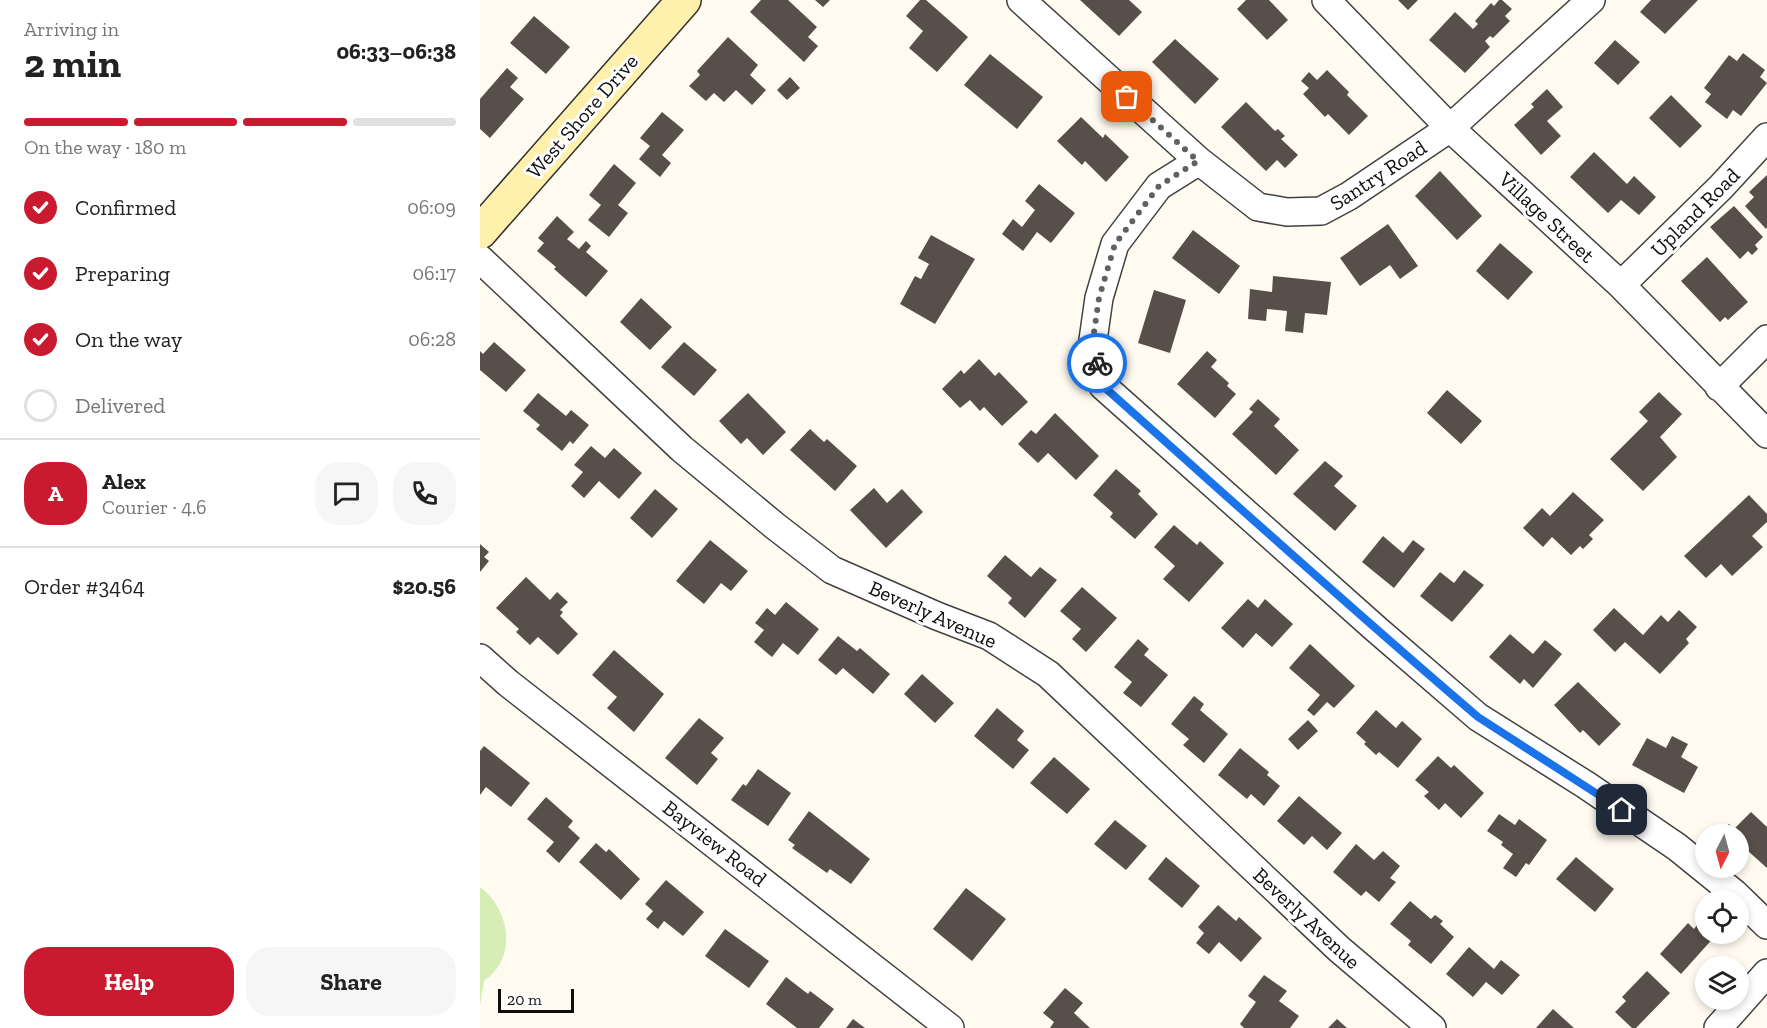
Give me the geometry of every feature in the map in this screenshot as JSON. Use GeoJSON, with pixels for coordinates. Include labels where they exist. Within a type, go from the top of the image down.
{"type":"FeatureCollection","features":[{"type":"Feature","properties":{"kind":"main road","name":"West Shore Drive"},"geometry":{"type":"LineString","coordinates":[[480,232],[684,0]]}},
{"type":"Feature","properties":{"kind":"street","name":"Santry Road"},"geometry":{"type":"LineString","coordinates":[[1021,0],[1198,161],[1258,207],[1287,212],[1321,211],[1349,196],[1450,128],[1591,0]]}},
{"type":"Feature","properties":{"kind":"street","name":"Village Street"},"geometry":{"type":"LineString","coordinates":[[1326,0],[1450,128],[1622,285],[1767,434]]}},
{"type":"Feature","properties":{"kind":"street","name":"Upland Road"},"geometry":{"type":"LineString","coordinates":[[1622,285],[1721,187],[1767,137]]}},
{"type":"Feature","properties":{"kind":"street"},"geometry":{"type":"LineString","coordinates":[[1198,161],[1159,186],[1115,244],[1099,298],[1092,346],[1103,386],[1478,717],[1586,785],[1677,847],[1735,894],[1767,925]]}},
{"type":"Feature","properties":{"kind":"street","name":"Beverly Avenue"},"geometry":{"type":"LineString","coordinates":[[480,258],[682,449],[832,570],[989,636],[1048,674],[1339,949],[1432,1028]]}},
{"type":"Feature","properties":{"kind":"street"},"geometry":{"type":"LineString","coordinates":[[1719,387],[1767,339]]}},
{"type":"Feature","properties":{"kind":"street","name":"Bayview Road"},"geometry":{"type":"LineString","coordinates":[[480,658],[508,683],[950,1028]]}},
{"type":"Feature","properties":{"kind":"street"},"geometry":{"type":"LineString","coordinates":[[1718,1028],[1767,973]]}},
{"type":"Feature","properties":{"kind":"green space"},"geometry":{"type":"Polygon","coordinates":[[[480,887],[498,908],[506,934],[506,947],[495,971],[484,981],[480,1005],[480,887]]]}},
{"type":"Feature","properties":{"kind":"building"},"geometry":{"type":"Polygon","coordinates":[[[761,0],[788,0],[817,27],[808,37],[818,46],[804,62],[750,12],[761,0]]]}},
{"type":"Feature","properties":{"kind":"building"},"geometry":{"type":"Polygon","coordinates":[[[815,0],[830,0],[823,7],[815,0]]]}},
{"type":"Feature","properties":{"kind":"building"},"geometry":{"type":"Polygon","coordinates":[[[920,0],[926,0],[968,37],[937,72],[909,48],[923,31],[906,16],[920,0]]]}},
{"type":"Feature","properties":{"kind":"building"},"geometry":{"type":"Polygon","coordinates":[[[1080,0],[1129,0],[1142,12],[1119,36],[1080,0]]]}},
{"type":"Feature","properties":{"kind":"building"},"geometry":{"type":"Polygon","coordinates":[[[1246,0],[1269,0],[1288,20],[1267,40],[1237,9],[1246,0]]]}},
{"type":"Feature","properties":{"kind":"building"},"geometry":{"type":"Polygon","coordinates":[[[1398,0],[1418,0],[1408,10],[1398,0]]]}},
{"type":"Feature","properties":{"kind":"building"},"geometry":{"type":"Polygon","coordinates":[[[1499,0],[1512,9],[1505,16],[1510,21],[1493,38],[1490,36],[1485,41],[1490,47],[1465,73],[1429,40],[1455,12],[1473,29],[1478,24],[1475,21],[1491,3],[1494,6],[1499,0]]]}},
{"type":"Feature","properties":{"kind":"building"},"geometry":{"type":"Polygon","coordinates":[[[1651,0],[1698,0],[1665,34],[1640,12],[1651,0]]]}},
{"type":"Feature","properties":{"kind":"building"},"geometry":{"type":"Polygon","coordinates":[[[534,16],[570,47],[546,74],[510,43],[534,16]]]}},
{"type":"Feature","properties":{"kind":"building"},"geometry":{"type":"Polygon","coordinates":[[[728,37],[758,65],[750,75],[766,90],[752,105],[736,90],[724,102],[714,93],[706,101],[689,86],[700,75],[697,71],[728,37]]]}},
{"type":"Feature","properties":{"kind":"building"},"geometry":{"type":"Polygon","coordinates":[[[1175,39],[1219,79],[1195,104],[1152,62],[1175,39]]]}},
{"type":"Feature","properties":{"kind":"building"},"geometry":{"type":"Polygon","coordinates":[[[1615,40],[1640,62],[1618,85],[1594,63],[1615,40]]]}},
{"type":"Feature","properties":{"kind":"building"},"geometry":{"type":"Polygon","coordinates":[[[1743,53],[1765,70],[1760,77],[1767,83],[1741,116],[1733,110],[1727,119],[1705,102],[1711,94],[1704,88],[1729,55],[1737,61],[1743,53]]]}},
{"type":"Feature","properties":{"kind":"building"},"geometry":{"type":"Polygon","coordinates":[[[990,54],[1043,97],[1017,129],[964,85],[990,54]]]}},
{"type":"Feature","properties":{"kind":"building"},"geometry":{"type":"Polygon","coordinates":[[[507,68],[518,78],[510,87],[524,99],[490,138],[480,129],[480,99],[507,68]]]}},
{"type":"Feature","properties":{"kind":"building"},"geometry":{"type":"Polygon","coordinates":[[[1327,70],[1368,116],[1349,135],[1328,114],[1325,117],[1303,94],[1309,88],[1301,81],[1309,72],[1317,80],[1327,70]]]}},
{"type":"Feature","properties":{"kind":"building"},"geometry":{"type":"Polygon","coordinates":[[[790,77],[800,88],[787,100],[777,90],[790,77]]]}},
{"type":"Feature","properties":{"kind":"building"},"geometry":{"type":"Polygon","coordinates":[[[1547,89],[1563,107],[1547,121],[1561,136],[1541,155],[1514,125],[1534,107],[1531,104],[1547,89]]]}},
{"type":"Feature","properties":{"kind":"building"},"geometry":{"type":"Polygon","coordinates":[[[1671,95],[1702,126],[1680,148],[1649,118],[1671,95]]]}},
{"type":"Feature","properties":{"kind":"building"},"geometry":{"type":"Polygon","coordinates":[[[1246,102],[1275,131],[1278,129],[1285,136],[1281,139],[1298,155],[1285,168],[1277,160],[1266,171],[1221,127],[1246,102]]]}},
{"type":"Feature","properties":{"kind":"building"},"geometry":{"type":"Polygon","coordinates":[[[662,112],[684,130],[662,155],[671,163],[660,177],[639,159],[650,146],[640,138],[662,112]]]}},
{"type":"Feature","properties":{"kind":"building"},"geometry":{"type":"Polygon","coordinates":[[[1081,117],[1103,138],[1105,134],[1129,157],[1106,182],[1085,161],[1082,165],[1057,141],[1081,117]]]}},
{"type":"Feature","properties":{"kind":"building"},"geometry":{"type":"Polygon","coordinates":[[[1594,152],[1627,184],[1634,176],[1656,197],[1639,215],[1621,200],[1608,213],[1570,177],[1594,152]]]}},
{"type":"Feature","properties":{"kind":"building"},"geometry":{"type":"Polygon","coordinates":[[[614,164],[636,183],[618,205],[628,213],[609,237],[588,220],[601,205],[589,195],[614,164]]]}},
{"type":"Feature","properties":{"kind":"building"},"geometry":{"type":"Polygon","coordinates":[[[1440,171],[1482,216],[1457,240],[1415,196],[1440,171]]]}},
{"type":"Feature","properties":{"kind":"building"},"geometry":{"type":"Polygon","coordinates":[[[1767,175],[1766,229],[1745,206],[1754,197],[1749,192],[1767,175]]]}},
{"type":"Feature","properties":{"kind":"building"},"geometry":{"type":"Polygon","coordinates":[[[1039,184],[1075,213],[1051,243],[1037,232],[1023,251],[1002,234],[1013,219],[1022,227],[1035,210],[1025,201],[1039,184]]]}},
{"type":"Feature","properties":{"kind":"building"},"geometry":{"type":"Polygon","coordinates":[[[1734,206],[1763,237],[1755,245],[1758,249],[1752,255],[1748,251],[1740,259],[1710,227],[1734,206]]]}},
{"type":"Feature","properties":{"kind":"building"},"geometry":{"type":"Polygon","coordinates":[[[557,216],[574,232],[567,239],[579,249],[586,241],[591,246],[586,252],[608,271],[586,297],[537,251],[544,243],[538,238],[557,216]]]}},
{"type":"Feature","properties":{"kind":"building"},"geometry":{"type":"Polygon","coordinates":[[[1388,224],[1418,266],[1400,279],[1390,265],[1360,286],[1340,258],[1388,224]]]}},
{"type":"Feature","properties":{"kind":"building"},"geometry":{"type":"Polygon","coordinates":[[[1193,230],[1240,266],[1219,294],[1172,258],[1193,230]]]}},
{"type":"Feature","properties":{"kind":"building"},"geometry":{"type":"Polygon","coordinates":[[[931,235],[975,259],[935,324],[900,304],[915,276],[921,279],[929,264],[918,258],[931,235]]]}},
{"type":"Feature","properties":{"kind":"building"},"geometry":{"type":"Polygon","coordinates":[[[1500,243],[1533,272],[1508,300],[1476,271],[1500,243]]]}},
{"type":"Feature","properties":{"kind":"building"},"geometry":{"type":"Polygon","coordinates":[[[1707,257],[1748,302],[1728,320],[1725,317],[1720,322],[1681,281],[1707,257]]]}},
{"type":"Feature","properties":{"kind":"building"},"geometry":{"type":"Polygon","coordinates":[[[1273,276],[1331,282],[1327,315],[1305,313],[1303,333],[1285,331],[1287,311],[1267,309],[1266,321],[1248,319],[1250,289],[1272,292],[1273,276]]]}},
{"type":"Feature","properties":{"kind":"building"},"geometry":{"type":"Polygon","coordinates":[[[1154,290],[1186,300],[1170,353],[1138,343],[1154,290]]]}},
{"type":"Feature","properties":{"kind":"building"},"geometry":{"type":"Polygon","coordinates":[[[641,298],[672,327],[650,350],[620,322],[641,298]]]}},
{"type":"Feature","properties":{"kind":"building"},"geometry":{"type":"Polygon","coordinates":[[[494,342],[526,370],[506,392],[480,370],[480,351],[483,354],[494,342]]]}},
{"type":"Feature","properties":{"kind":"building"},"geometry":{"type":"Polygon","coordinates":[[[684,342],[717,370],[694,396],[661,367],[684,342]]]}},
{"type":"Feature","properties":{"kind":"building"},"geometry":{"type":"Polygon","coordinates":[[[1207,351],[1217,360],[1211,367],[1229,383],[1227,386],[1236,394],[1215,418],[1177,384],[1207,351]]]}},
{"type":"Feature","properties":{"kind":"building"},"geometry":{"type":"Polygon","coordinates":[[[979,359],[995,376],[999,372],[1028,402],[1002,426],[984,407],[980,411],[970,400],[960,408],[942,389],[961,370],[964,374],[979,359]]]}},
{"type":"Feature","properties":{"kind":"building"},"geometry":{"type":"Polygon","coordinates":[[[1447,390],[1482,421],[1461,444],[1427,413],[1447,390]]]}},
{"type":"Feature","properties":{"kind":"building"},"geometry":{"type":"Polygon","coordinates":[[[1659,392],[1682,414],[1660,437],[1677,457],[1643,491],[1610,459],[1648,421],[1639,412],[1659,392]]]}},
{"type":"Feature","properties":{"kind":"building"},"geometry":{"type":"Polygon","coordinates":[[[538,393],[566,416],[571,410],[589,425],[573,444],[570,441],[562,451],[536,429],[540,425],[523,411],[538,393]]]}},
{"type":"Feature","properties":{"kind":"building"},"geometry":{"type":"Polygon","coordinates":[[[748,393],[786,432],[763,455],[747,438],[741,444],[719,421],[748,393]]]}},
{"type":"Feature","properties":{"kind":"building"},"geometry":{"type":"Polygon","coordinates":[[[1258,399],[1280,419],[1274,426],[1299,450],[1276,475],[1232,434],[1253,412],[1249,409],[1258,399]]]}},
{"type":"Feature","properties":{"kind":"building"},"geometry":{"type":"Polygon","coordinates":[[[1055,413],[1099,456],[1076,480],[1048,453],[1038,463],[1018,444],[1031,430],[1036,434],[1055,413]]]}},
{"type":"Feature","properties":{"kind":"building"},"geometry":{"type":"Polygon","coordinates":[[[810,429],[824,442],[827,439],[857,466],[835,491],[790,450],[810,429]]]}},
{"type":"Feature","properties":{"kind":"building"},"geometry":{"type":"Polygon","coordinates":[[[591,446],[605,458],[614,448],[642,473],[619,499],[599,481],[584,498],[571,486],[583,472],[574,465],[591,446]]]}},
{"type":"Feature","properties":{"kind":"building"},"geometry":{"type":"Polygon","coordinates":[[[1325,461],[1343,476],[1334,486],[1357,506],[1335,531],[1293,494],[1325,461]]]}},
{"type":"Feature","properties":{"kind":"building"},"geometry":{"type":"Polygon","coordinates":[[[1116,469],[1141,491],[1138,494],[1158,514],[1135,539],[1110,517],[1113,513],[1093,495],[1116,469]]]}},
{"type":"Feature","properties":{"kind":"building"},"geometry":{"type":"Polygon","coordinates":[[[874,488],[887,503],[902,489],[923,512],[886,548],[850,510],[874,488]]]}},
{"type":"Feature","properties":{"kind":"building"},"geometry":{"type":"Polygon","coordinates":[[[655,489],[678,509],[652,538],[630,518],[655,489]]]}},
{"type":"Feature","properties":{"kind":"building"},"geometry":{"type":"Polygon","coordinates":[[[1573,492],[1604,520],[1589,535],[1593,539],[1583,549],[1580,546],[1571,555],[1552,537],[1543,547],[1523,528],[1542,508],[1550,516],[1573,492]]]}},
{"type":"Feature","properties":{"kind":"building"},"geometry":{"type":"Polygon","coordinates":[[[1749,495],[1767,514],[1767,522],[1752,536],[1763,547],[1732,576],[1721,564],[1706,578],[1684,556],[1749,495]]]}},
{"type":"Feature","properties":{"kind":"building"},"geometry":{"type":"Polygon","coordinates":[[[1174,525],[1197,545],[1200,541],[1224,563],[1189,602],[1163,579],[1175,566],[1154,547],[1174,525]]]}},
{"type":"Feature","properties":{"kind":"building"},"geometry":{"type":"Polygon","coordinates":[[[1383,536],[1403,553],[1413,540],[1425,549],[1394,588],[1362,562],[1383,536]]]}},
{"type":"Feature","properties":{"kind":"building"},"geometry":{"type":"Polygon","coordinates":[[[710,540],[748,571],[731,591],[721,583],[704,604],[676,581],[710,540]]]}},
{"type":"Feature","properties":{"kind":"building"},"geometry":{"type":"Polygon","coordinates":[[[480,544],[489,552],[484,557],[489,561],[480,572],[480,544]]]}},
{"type":"Feature","properties":{"kind":"building"},"geometry":{"type":"Polygon","coordinates":[[[1005,555],[1031,577],[1040,567],[1057,580],[1025,618],[1008,603],[1012,598],[987,576],[1005,555]]]}},
{"type":"Feature","properties":{"kind":"building"},"geometry":{"type":"Polygon","coordinates":[[[1464,570],[1484,585],[1452,622],[1420,596],[1440,572],[1454,583],[1464,570]]]}},
{"type":"Feature","properties":{"kind":"building"},"geometry":{"type":"Polygon","coordinates":[[[526,577],[550,600],[557,592],[568,602],[560,610],[563,612],[560,616],[578,634],[558,655],[538,637],[530,645],[516,632],[519,629],[496,608],[526,577]]]}},
{"type":"Feature","properties":{"kind":"building"},"geometry":{"type":"Polygon","coordinates":[[[1082,587],[1117,618],[1086,652],[1072,639],[1081,629],[1060,611],[1082,587]]]}},
{"type":"Feature","properties":{"kind":"building"},"geometry":{"type":"Polygon","coordinates":[[[1248,599],[1258,608],[1265,599],[1293,624],[1272,647],[1256,633],[1243,648],[1221,628],[1248,599]]]}},
{"type":"Feature","properties":{"kind":"building"},"geometry":{"type":"Polygon","coordinates":[[[786,602],[819,629],[798,655],[783,643],[772,657],[754,642],[764,630],[755,623],[767,608],[775,615],[786,602]]]}},
{"type":"Feature","properties":{"kind":"building"},"geometry":{"type":"Polygon","coordinates":[[[1614,608],[1643,635],[1661,615],[1668,622],[1679,610],[1697,627],[1686,639],[1689,643],[1660,674],[1625,642],[1615,652],[1593,630],[1614,608]]]}},
{"type":"Feature","properties":{"kind":"building"},"geometry":{"type":"Polygon","coordinates":[[[1510,634],[1533,654],[1545,640],[1562,654],[1533,688],[1524,679],[1520,684],[1489,657],[1510,634]]]}},
{"type":"Feature","properties":{"kind":"building"},"geometry":{"type":"Polygon","coordinates":[[[838,636],[857,651],[860,648],[890,674],[873,694],[843,668],[836,675],[818,660],[838,636]]]}},
{"type":"Feature","properties":{"kind":"building"},"geometry":{"type":"Polygon","coordinates":[[[1138,639],[1149,649],[1144,655],[1168,675],[1141,707],[1123,693],[1132,682],[1114,667],[1138,639]]]}},
{"type":"Feature","properties":{"kind":"building"},"geometry":{"type":"Polygon","coordinates":[[[1310,644],[1355,686],[1334,708],[1327,702],[1314,716],[1307,710],[1320,695],[1289,668],[1310,644]]]}},
{"type":"Feature","properties":{"kind":"building"},"geometry":{"type":"Polygon","coordinates":[[[614,650],[664,694],[634,732],[607,708],[617,697],[592,675],[614,650]]]}},
{"type":"Feature","properties":{"kind":"building"},"geometry":{"type":"Polygon","coordinates":[[[922,674],[954,703],[935,723],[904,694],[922,674]]]}},
{"type":"Feature","properties":{"kind":"building"},"geometry":{"type":"Polygon","coordinates":[[[1578,682],[1621,724],[1599,746],[1583,730],[1580,733],[1554,705],[1578,682]]]}},
{"type":"Feature","properties":{"kind":"building"},"geometry":{"type":"Polygon","coordinates":[[[1194,696],[1204,704],[1200,710],[1228,734],[1204,763],[1183,745],[1189,739],[1171,724],[1194,696]]]}},
{"type":"Feature","properties":{"kind":"building"},"geometry":{"type":"Polygon","coordinates":[[[997,708],[1024,731],[1017,740],[1029,750],[1013,769],[974,736],[997,708]]]}},
{"type":"Feature","properties":{"kind":"building"},"geometry":{"type":"Polygon","coordinates":[[[1376,710],[1396,728],[1402,721],[1422,739],[1398,768],[1379,752],[1376,755],[1356,733],[1376,710]]]}},
{"type":"Feature","properties":{"kind":"building"},"geometry":{"type":"Polygon","coordinates":[[[699,718],[724,738],[711,753],[718,759],[697,785],[665,758],[699,718]]]}},
{"type":"Feature","properties":{"kind":"building"},"geometry":{"type":"Polygon","coordinates":[[[1308,720],[1318,731],[1298,750],[1288,739],[1308,720]]]}},
{"type":"Feature","properties":{"kind":"building"},"geometry":{"type":"Polygon","coordinates":[[[1672,736],[1688,744],[1681,757],[1698,767],[1684,793],[1632,765],[1647,738],[1666,748],[1672,736]]]}},
{"type":"Feature","properties":{"kind":"building"},"geometry":{"type":"Polygon","coordinates":[[[484,746],[530,783],[511,807],[486,787],[480,795],[480,751],[484,746]]]}},
{"type":"Feature","properties":{"kind":"building"},"geometry":{"type":"Polygon","coordinates":[[[1240,748],[1269,772],[1267,775],[1280,786],[1264,806],[1251,794],[1247,799],[1218,775],[1240,748]]]}},
{"type":"Feature","properties":{"kind":"building"},"geometry":{"type":"Polygon","coordinates":[[[1438,756],[1451,768],[1454,765],[1484,793],[1461,818],[1445,803],[1439,810],[1424,796],[1429,792],[1415,780],[1438,756]]]}},
{"type":"Feature","properties":{"kind":"building"},"geometry":{"type":"Polygon","coordinates":[[[1054,757],[1090,789],[1067,814],[1030,783],[1054,757]]]}},
{"type":"Feature","properties":{"kind":"building"},"geometry":{"type":"Polygon","coordinates":[[[758,769],[791,793],[768,826],[731,800],[743,784],[746,786],[758,769]]]}},
{"type":"Feature","properties":{"kind":"building"},"geometry":{"type":"Polygon","coordinates":[[[1299,796],[1342,833],[1327,850],[1312,836],[1304,845],[1277,821],[1299,796]]]}},
{"type":"Feature","properties":{"kind":"building"},"geometry":{"type":"Polygon","coordinates":[[[546,797],[573,821],[568,827],[580,838],[559,863],[546,851],[554,842],[527,819],[546,797]]]}},
{"type":"Feature","properties":{"kind":"building"},"geometry":{"type":"Polygon","coordinates":[[[809,811],[870,859],[851,884],[830,869],[827,873],[792,848],[795,845],[788,840],[809,811]]]}},
{"type":"Feature","properties":{"kind":"building"},"geometry":{"type":"Polygon","coordinates":[[[1751,812],[1767,827],[1767,868],[1749,852],[1749,824],[1739,824],[1751,812]]]}},
{"type":"Feature","properties":{"kind":"building"},"geometry":{"type":"Polygon","coordinates":[[[1499,814],[1515,825],[1519,819],[1547,840],[1529,865],[1526,863],[1516,877],[1503,868],[1513,854],[1501,845],[1503,842],[1487,831],[1499,814]]]}},
{"type":"Feature","properties":{"kind":"building"},"geometry":{"type":"Polygon","coordinates":[[[1115,820],[1147,846],[1126,870],[1094,844],[1115,820]]]}},
{"type":"Feature","properties":{"kind":"building"},"geometry":{"type":"Polygon","coordinates":[[[596,843],[606,852],[609,849],[640,879],[621,900],[579,862],[596,843]]]}},
{"type":"Feature","properties":{"kind":"building"},"geometry":{"type":"Polygon","coordinates":[[[1356,844],[1374,860],[1383,851],[1400,866],[1390,878],[1396,882],[1379,902],[1366,891],[1361,896],[1333,872],[1356,844]]]}},
{"type":"Feature","properties":{"kind":"building"},"geometry":{"type":"Polygon","coordinates":[[[1166,857],[1200,886],[1182,908],[1148,879],[1166,857]]]}},
{"type":"Feature","properties":{"kind":"building"},"geometry":{"type":"Polygon","coordinates":[[[1576,857],[1614,889],[1595,912],[1556,879],[1576,857]]]}},
{"type":"Feature","properties":{"kind":"building"},"geometry":{"type":"Polygon","coordinates":[[[666,880],[704,912],[683,936],[664,921],[658,929],[646,919],[653,911],[645,904],[666,880]]]}},
{"type":"Feature","properties":{"kind":"building"},"geometry":{"type":"Polygon","coordinates":[[[966,888],[1006,919],[972,961],[933,929],[966,888]]]}},
{"type":"Feature","properties":{"kind":"building"},"geometry":{"type":"Polygon","coordinates":[[[1410,901],[1431,919],[1435,915],[1443,921],[1440,924],[1454,937],[1431,964],[1408,945],[1411,941],[1390,924],[1410,901]]]}},
{"type":"Feature","properties":{"kind":"building"},"geometry":{"type":"Polygon","coordinates":[[[1218,905],[1236,921],[1239,917],[1262,938],[1241,962],[1219,942],[1209,954],[1196,943],[1204,933],[1198,927],[1218,905]]]}},
{"type":"Feature","properties":{"kind":"building"},"geometry":{"type":"Polygon","coordinates":[[[1688,923],[1694,929],[1695,944],[1708,944],[1681,974],[1660,954],[1688,923]]]}},
{"type":"Feature","properties":{"kind":"building"},"geometry":{"type":"Polygon","coordinates":[[[725,929],[769,961],[749,988],[705,956],[725,929]]]}},
{"type":"Feature","properties":{"kind":"building"},"geometry":{"type":"Polygon","coordinates":[[[1469,947],[1494,969],[1501,960],[1520,975],[1502,995],[1486,982],[1473,997],[1446,974],[1469,947]]]}},
{"type":"Feature","properties":{"kind":"building"},"geometry":{"type":"Polygon","coordinates":[[[1647,971],[1670,993],[1636,1028],[1632,1028],[1615,1012],[1626,1001],[1622,997],[1647,971]]]}},
{"type":"Feature","properties":{"kind":"building"},"geometry":{"type":"Polygon","coordinates":[[[1264,975],[1287,991],[1279,1001],[1299,1016],[1290,1028],[1244,1028],[1240,1024],[1256,1002],[1248,996],[1264,975]]]}},
{"type":"Feature","properties":{"kind":"building"},"geometry":{"type":"Polygon","coordinates":[[[786,977],[808,994],[810,991],[834,1009],[819,1028],[797,1028],[766,1004],[786,977]]]}},
{"type":"Feature","properties":{"kind":"building"},"geometry":{"type":"Polygon","coordinates":[[[1065,988],[1083,1003],[1074,1013],[1090,1028],[1050,1028],[1054,1022],[1043,1013],[1065,988]]]}},
{"type":"Feature","properties":{"kind":"building"},"geometry":{"type":"Polygon","coordinates":[[[1553,1009],[1574,1028],[1536,1028],[1553,1009]]]}},
{"type":"Feature","properties":{"kind":"building"},"geometry":{"type":"Polygon","coordinates":[[[853,1019],[865,1028],[846,1028],[853,1019]]]}},
{"type":"Feature","properties":{"kind":"building"},"geometry":{"type":"Polygon","coordinates":[[[1337,1019],[1347,1028],[1328,1028],[1337,1019]]]}},
{"type":"Feature","properties":{"kind":"way so far"},"geometry":{"type":"LineString","coordinates":[[1097,363],[1092,346],[1099,298],[1115,244],[1159,186],[1198,161],[1127,97]]}},
{"type":"Feature","properties":{"kind":"route"},"geometry":{"type":"LineString","coordinates":[[1097,363],[1103,386],[1478,717],[1622,810]]}}]}
